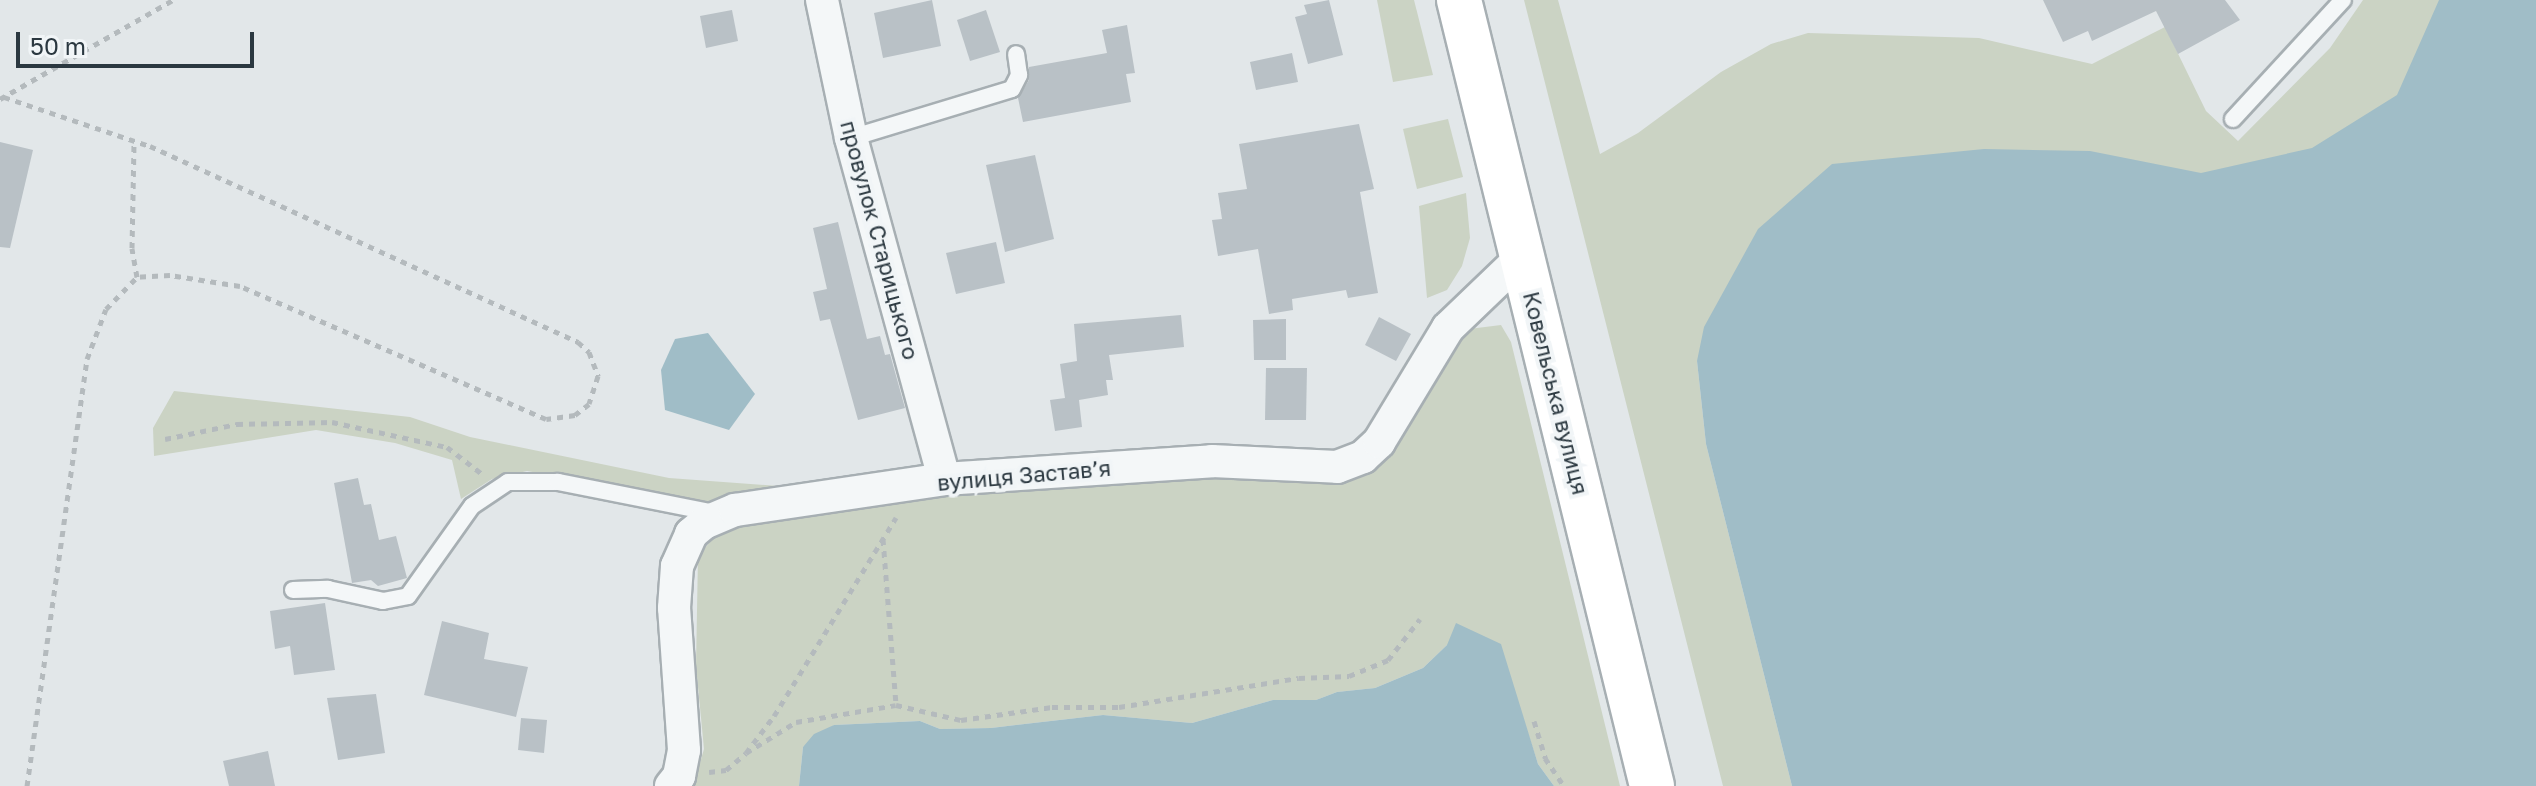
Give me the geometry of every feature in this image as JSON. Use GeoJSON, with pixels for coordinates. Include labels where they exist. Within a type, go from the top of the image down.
{"type":"FeatureCollection","features":[{"type":"Feature","properties":{"kind":"main road","name":"Ковельська вулиця"},"geometry":{"type":"LineString","coordinates":[[1459,0],[1652,786]]}},
{"type":"Feature","properties":{"kind":"street","name":"провулок Старицького"},"geometry":{"type":"LineString","coordinates":[[822,0],[930,482]]}},
{"type":"Feature","properties":{"kind":"street","name":"вулиця Заставʼя"},"geometry":{"type":"LineString","coordinates":[[675,781],[684,750],[675,640],[677,566],[691,534],[721,514],[930,482],[1212,461],[1305,469],[1363,457],[1379,442],[1448,328],[1523,256]]}},
{"type":"Feature","properties":{"kind":"lane"},"geometry":{"type":"LineString","coordinates":[[2233,119],[2343,0]]}},
{"type":"Feature","properties":{"kind":"lane"},"geometry":{"type":"LineString","coordinates":[[851,138],[1012,89],[1019,75],[1016,54]]}},
{"type":"Feature","properties":{"kind":"lane"},"geometry":{"type":"LineString","coordinates":[[293,590],[328,589],[383,601],[408,596],[472,506],[492,488],[531,479],[721,514]]}},
{"type":"Feature","properties":{"kind":"path"},"geometry":{"type":"LineString","coordinates":[[2,98],[173,0]]}},
{"type":"Feature","properties":{"kind":"path"},"geometry":{"type":"LineString","coordinates":[[2,98],[134,141],[578,342],[596,366],[596,389],[575,415],[546,419],[240,286],[170,275],[137,277],[106,309],[87,359],[27,786]]}},
{"type":"Feature","properties":{"kind":"path"},"geometry":{"type":"LineString","coordinates":[[134,141],[132,248],[137,277]]}},
{"type":"Feature","properties":{"kind":"path"},"geometry":{"type":"LineString","coordinates":[[165,439],[237,424],[332,422],[447,447],[475,465],[492,488]]}},
{"type":"Feature","properties":{"kind":"path"},"geometry":{"type":"LineString","coordinates":[[746,753],[827,637],[883,538],[930,482]]}},
{"type":"Feature","properties":{"kind":"path"},"geometry":{"type":"LineString","coordinates":[[883,538],[896,705]]}},
{"type":"Feature","properties":{"kind":"path"},"geometry":{"type":"LineString","coordinates":[[675,781],[726,770],[746,753],[796,722],[896,705],[961,720],[1052,707],[1119,707],[1299,678],[1349,676],[1388,660],[1420,619]]}},
{"type":"Feature","properties":{"kind":"path"},"geometry":{"type":"LineString","coordinates":[[1534,721],[1545,758],[1564,786]]}},
{"type":"Feature","properties":{"kind":"green space"},"geometry":{"type":"Polygon","coordinates":[[[1377,0],[1414,0],[1433,75],[1393,82],[1377,0]]]}},
{"type":"Feature","properties":{"kind":"green space"},"geometry":{"type":"Polygon","coordinates":[[[1524,0],[1558,0],[1600,154],[1638,133],[1721,72],[1771,44],[1808,33],[1979,38],[2092,64],[2165,27],[2206,111],[2238,141],[2330,48],[2363,0],[2499,0],[2411,177],[1697,361],[1706,444],[1792,786],[1723,786],[1524,0]]]}},
{"type":"Feature","properties":{"kind":"green space"},"geometry":{"type":"Polygon","coordinates":[[[1448,119],[1463,177],[1417,189],[1403,129],[1448,119]]]}},
{"type":"Feature","properties":{"kind":"green space"},"geometry":{"type":"Polygon","coordinates":[[[1466,193],[1470,238],[1462,266],[1447,290],[1427,298],[1419,206],[1466,193]]]}},
{"type":"Feature","properties":{"kind":"green space"},"geometry":{"type":"Polygon","coordinates":[[[1501,325],[1511,342],[1620,786],[1554,786],[1538,764],[1525,724],[1447,645],[1423,668],[1375,688],[1337,692],[1316,700],[1273,700],[1192,723],[1103,715],[991,728],[940,729],[920,721],[834,725],[803,747],[799,786],[683,786],[697,773],[704,749],[696,666],[698,555],[729,522],[955,485],[1369,470],[1404,435],[1460,339],[1469,329],[1501,325]]]}},
{"type":"Feature","properties":{"kind":"green space"},"geometry":{"type":"Polygon","coordinates":[[[174,391],[410,417],[470,437],[669,478],[778,486],[776,498],[723,506],[527,471],[492,479],[461,499],[452,460],[395,443],[316,430],[154,456],[153,428],[174,391]]]}},
{"type":"Feature","properties":{"kind":"water"},"geometry":{"type":"Polygon","coordinates":[[[2439,0],[2536,0],[2536,786],[1792,786],[1706,444],[1697,361],[1704,327],[1758,229],[1832,164],[1984,149],[2090,151],[2201,173],[2312,148],[2397,95],[2439,0]]]}},
{"type":"Feature","properties":{"kind":"water"},"geometry":{"type":"Polygon","coordinates":[[[708,333],[755,394],[729,430],[665,410],[661,370],[675,339],[708,333]]]}},
{"type":"Feature","properties":{"kind":"water"},"geometry":{"type":"Polygon","coordinates":[[[1456,623],[1501,644],[1538,764],[1554,786],[799,786],[803,747],[814,734],[834,725],[920,721],[940,729],[991,728],[1103,715],[1192,723],[1273,700],[1316,700],[1337,692],[1375,688],[1423,668],[1447,645],[1456,623]]]}},
{"type":"Feature","properties":{"kind":"building"},"geometry":{"type":"Polygon","coordinates":[[[932,0],[941,46],[883,58],[874,13],[932,0]]]}},
{"type":"Feature","properties":{"kind":"building"},"geometry":{"type":"Polygon","coordinates":[[[1329,0],[1343,55],[1308,64],[1295,17],[1307,14],[1304,5],[1329,0]]]}},
{"type":"Feature","properties":{"kind":"building"},"geometry":{"type":"Polygon","coordinates":[[[2043,0],[2225,0],[2240,20],[2178,54],[2156,11],[2092,41],[2088,31],[2063,42],[2043,0]]]}},
{"type":"Feature","properties":{"kind":"building"},"geometry":{"type":"Polygon","coordinates":[[[732,10],[738,41],[706,48],[700,16],[732,10]]]}},
{"type":"Feature","properties":{"kind":"building"},"geometry":{"type":"Polygon","coordinates":[[[986,10],[1000,52],[970,61],[957,20],[986,10]]]}},
{"type":"Feature","properties":{"kind":"building"},"geometry":{"type":"Polygon","coordinates":[[[1127,25],[1135,73],[1126,74],[1131,102],[1023,122],[1018,98],[1029,80],[1029,67],[1107,53],[1102,30],[1127,25]]]}},
{"type":"Feature","properties":{"kind":"building"},"geometry":{"type":"Polygon","coordinates":[[[1292,53],[1298,82],[1256,90],[1250,62],[1292,53]]]}},
{"type":"Feature","properties":{"kind":"building"},"geometry":{"type":"Polygon","coordinates":[[[1359,124],[1374,189],[1360,192],[1378,293],[1348,298],[1346,290],[1292,299],[1293,310],[1269,314],[1258,249],[1218,256],[1212,220],[1222,219],[1218,193],[1247,189],[1239,144],[1359,124]]]}},
{"type":"Feature","properties":{"kind":"building"},"geometry":{"type":"Polygon","coordinates":[[[0,142],[33,150],[10,248],[0,247],[0,142]]]}},
{"type":"Feature","properties":{"kind":"building"},"geometry":{"type":"Polygon","coordinates":[[[1035,155],[1054,239],[1005,252],[986,165],[1035,155]]]}},
{"type":"Feature","properties":{"kind":"building"},"geometry":{"type":"Polygon","coordinates":[[[838,222],[867,339],[880,336],[885,355],[890,354],[905,408],[858,420],[830,319],[820,321],[813,292],[827,289],[813,228],[838,222]]]}},
{"type":"Feature","properties":{"kind":"building"},"geometry":{"type":"Polygon","coordinates":[[[996,242],[1005,283],[956,294],[946,253],[996,242]]]}},
{"type":"Feature","properties":{"kind":"building"},"geometry":{"type":"Polygon","coordinates":[[[1181,315],[1184,347],[1109,355],[1113,380],[1106,380],[1108,395],[1079,400],[1082,427],[1055,431],[1050,400],[1065,398],[1060,364],[1077,361],[1074,324],[1181,315]]]}},
{"type":"Feature","properties":{"kind":"building"},"geometry":{"type":"Polygon","coordinates":[[[1379,317],[1411,334],[1396,361],[1365,345],[1379,317]]]}},
{"type":"Feature","properties":{"kind":"building"},"geometry":{"type":"Polygon","coordinates":[[[1286,319],[1286,360],[1254,360],[1253,320],[1286,319]]]}},
{"type":"Feature","properties":{"kind":"building"},"geometry":{"type":"Polygon","coordinates":[[[1266,368],[1307,368],[1306,420],[1265,420],[1266,368]]]}},
{"type":"Feature","properties":{"kind":"building"},"geometry":{"type":"Polygon","coordinates":[[[358,478],[364,505],[371,504],[379,540],[396,536],[407,578],[378,586],[371,580],[352,583],[334,483],[358,478]]]}},
{"type":"Feature","properties":{"kind":"building"},"geometry":{"type":"Polygon","coordinates":[[[325,603],[335,670],[294,675],[290,646],[275,649],[270,611],[325,603]]]}},
{"type":"Feature","properties":{"kind":"building"},"geometry":{"type":"Polygon","coordinates":[[[442,621],[489,633],[484,659],[528,667],[516,717],[424,695],[442,621]]]}},
{"type":"Feature","properties":{"kind":"building"},"geometry":{"type":"Polygon","coordinates":[[[376,694],[385,753],[338,760],[327,698],[376,694]]]}},
{"type":"Feature","properties":{"kind":"building"},"geometry":{"type":"Polygon","coordinates":[[[521,718],[547,720],[544,753],[518,750],[521,718]]]}},
{"type":"Feature","properties":{"kind":"building"},"geometry":{"type":"Polygon","coordinates":[[[268,751],[275,786],[229,786],[223,761],[268,751]]]}}]}
